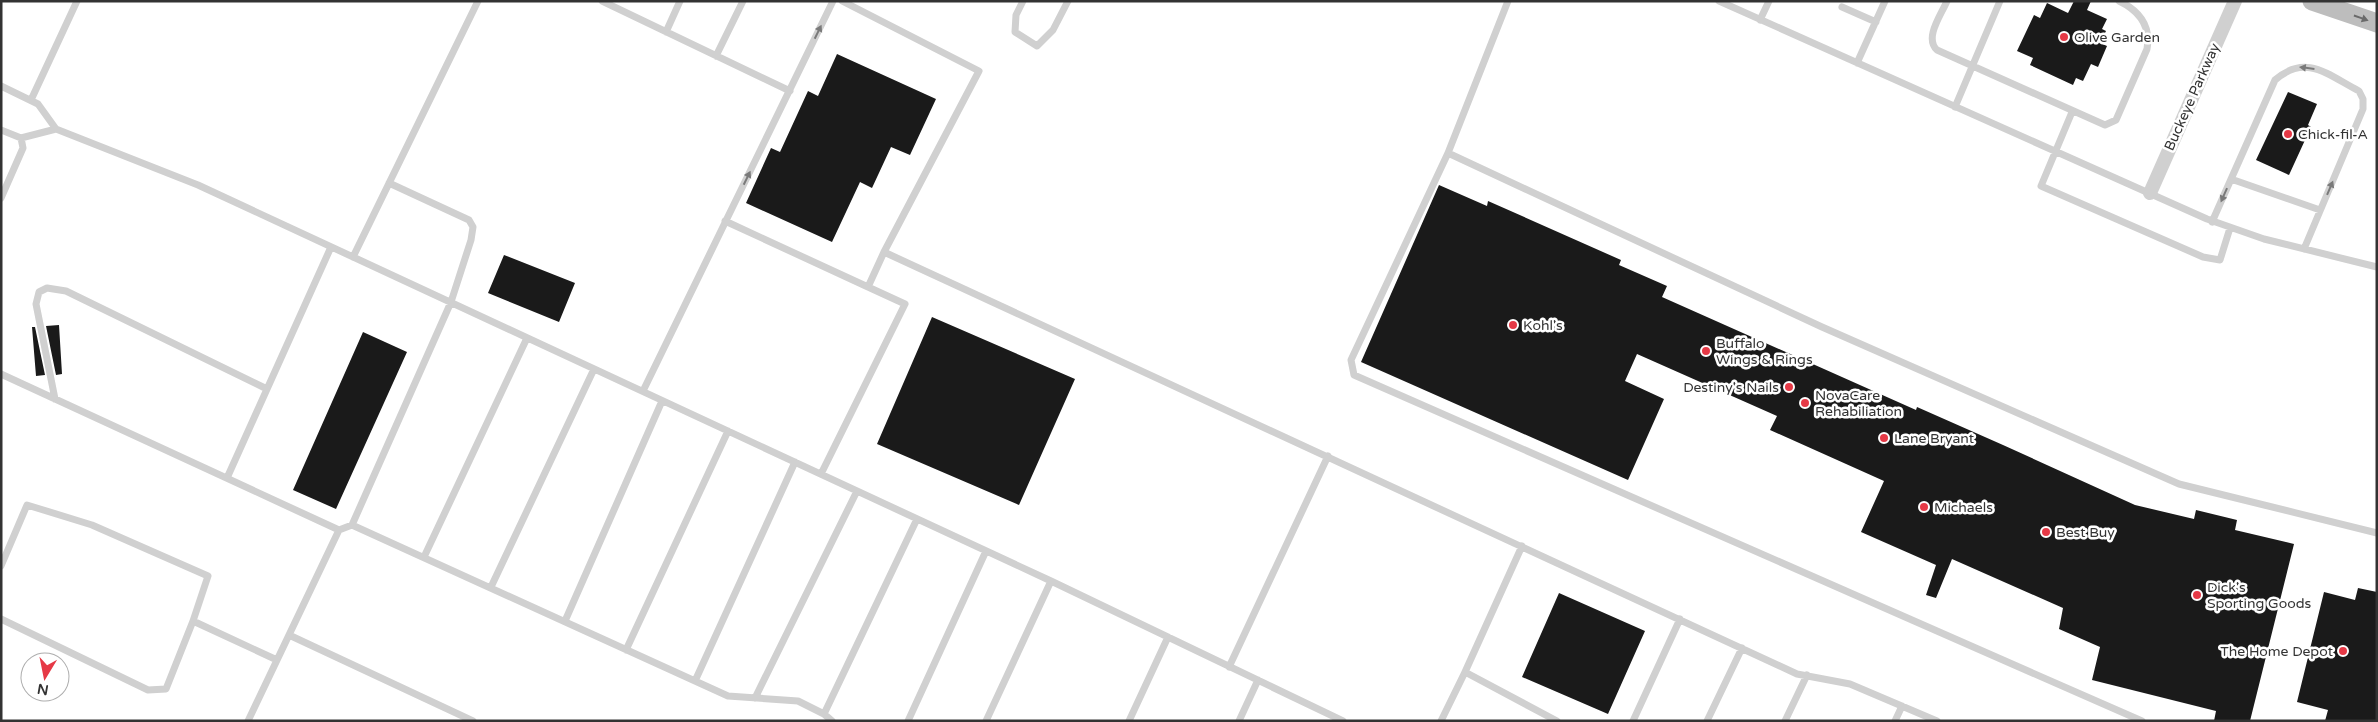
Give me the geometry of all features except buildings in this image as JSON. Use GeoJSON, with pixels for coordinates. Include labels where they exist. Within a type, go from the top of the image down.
{"type":"FeatureCollection","features":[{"type":"Feature","properties":{"kind":"main road"},"geometry":{"type":"LineString","coordinates":[[2312,1],[2377,23]]}},
{"type":"Feature","properties":{"kind":"street","name":"Buckeye Parkway"},"geometry":{"type":"LineString","coordinates":[[2150,193],[2235,1]]}},
{"type":"Feature","properties":{"kind":"lane"},"geometry":{"type":"LineString","coordinates":[[31,100],[77,1]]}},
{"type":"Feature","properties":{"kind":"lane"},"geometry":{"type":"LineString","coordinates":[[353,257],[478,1]]}},
{"type":"Feature","properties":{"kind":"lane"},"geometry":{"type":"LineString","coordinates":[[602,1],[611,3],[666,32],[790,91]]}},
{"type":"Feature","properties":{"kind":"lane"},"geometry":{"type":"LineString","coordinates":[[666,32],[680,1]]}},
{"type":"Feature","properties":{"kind":"lane"},"geometry":{"type":"LineString","coordinates":[[716,56],[743,1]]}},
{"type":"Feature","properties":{"kind":"lane"},"geometry":{"type":"LineString","coordinates":[[642,391],[833,1]]}},
{"type":"Feature","properties":{"kind":"lane"},"geometry":{"type":"LineString","coordinates":[[842,1],[979,70],[868,286]]}},
{"type":"Feature","properties":{"kind":"lane"},"geometry":{"type":"LineString","coordinates":[[1023,1],[1016,16],[1015,32],[1037,46],[1053,30],[1068,1]]}},
{"type":"Feature","properties":{"kind":"lane"},"geometry":{"type":"LineString","coordinates":[[1508,1],[1448,154],[1351,360],[1354,374],[2142,721]]}},
{"type":"Feature","properties":{"kind":"lane"},"geometry":{"type":"LineString","coordinates":[[1719,1],[2212,222],[2304,249],[2377,267]]}},
{"type":"Feature","properties":{"kind":"lane"},"geometry":{"type":"LineString","coordinates":[[1760,20],[1769,1]]}},
{"type":"Feature","properties":{"kind":"lane"},"geometry":{"type":"LineString","coordinates":[[1857,63],[1885,1]]}},
{"type":"Feature","properties":{"kind":"lane"},"geometry":{"type":"LineString","coordinates":[[1947,1],[1932,35],[1933,46],[1937,50],[2100,124],[2112,123],[2116,120],[2146,49],[2148,35],[2143,21],[2137,12],[2119,1]]}},
{"type":"Feature","properties":{"kind":"lane"},"geometry":{"type":"LineString","coordinates":[[1955,106],[2000,1]]}},
{"type":"Feature","properties":{"kind":"lane"},"geometry":{"type":"LineString","coordinates":[[1842,7],[1876,22]]}},
{"type":"Feature","properties":{"kind":"lane"},"geometry":{"type":"LineString","coordinates":[[2212,222],[2274,80],[2286,71],[2309,66],[2360,91],[2363,99],[2363,109],[2304,249]]}},
{"type":"Feature","properties":{"kind":"lane"},"geometry":{"type":"LineString","coordinates":[[1,86],[38,104],[56,129],[198,185],[1051,581],[1343,721]]}},
{"type":"Feature","properties":{"kind":"lane"},"geometry":{"type":"LineString","coordinates":[[2072,112],[2041,186],[2203,256],[2220,260],[2230,228]]}},
{"type":"Feature","properties":{"kind":"lane"},"geometry":{"type":"LineString","coordinates":[[1,130],[21,138],[56,129]]}},
{"type":"Feature","properties":{"kind":"lane"},"geometry":{"type":"LineString","coordinates":[[1,198],[23,148],[21,138]]}},
{"type":"Feature","properties":{"kind":"lane"},"geometry":{"type":"LineString","coordinates":[[1448,154],[1822,327],[2179,484],[2377,533]]}},
{"type":"Feature","properties":{"kind":"lane"},"geometry":{"type":"LineString","coordinates":[[2231,179],[2320,210]]}},
{"type":"Feature","properties":{"kind":"lane"},"geometry":{"type":"LineString","coordinates":[[352,525],[451,302],[471,240],[473,226],[469,220],[389,183]]}},
{"type":"Feature","properties":{"kind":"lane"},"geometry":{"type":"LineString","coordinates":[[725,221],[905,304],[821,474]]}},
{"type":"Feature","properties":{"kind":"lane"},"geometry":{"type":"LineString","coordinates":[[227,478],[331,247]]}},
{"type":"Feature","properties":{"kind":"lane"},"geometry":{"type":"LineString","coordinates":[[884,252],[1797,674],[1850,684],[1937,721]]}},
{"type":"Feature","properties":{"kind":"lane"},"geometry":{"type":"LineString","coordinates":[[55,399],[36,304],[39,292],[47,288],[66,292],[267,389]]}},
{"type":"Feature","properties":{"kind":"lane"},"geometry":{"type":"LineString","coordinates":[[424,557],[527,338]]}},
{"type":"Feature","properties":{"kind":"lane"},"geometry":{"type":"LineString","coordinates":[[491,588],[594,368]]}},
{"type":"Feature","properties":{"kind":"lane"},"geometry":{"type":"LineString","coordinates":[[1,374],[339,530]]}},
{"type":"Feature","properties":{"kind":"lane"},"geometry":{"type":"LineString","coordinates":[[565,621],[662,401]]}},
{"type":"Feature","properties":{"kind":"lane"},"geometry":{"type":"LineString","coordinates":[[626,650],[728,431]]}},
{"type":"Feature","properties":{"kind":"lane"},"geometry":{"type":"LineString","coordinates":[[1230,667],[1328,456]]}},
{"type":"Feature","properties":{"kind":"lane"},"geometry":{"type":"LineString","coordinates":[[695,681],[795,462]]}},
{"type":"Feature","properties":{"kind":"lane"},"geometry":{"type":"LineString","coordinates":[[755,698],[857,491]]}},
{"type":"Feature","properties":{"kind":"lane"},"geometry":{"type":"LineString","coordinates":[[1,566],[27,505],[92,525],[208,576],[193,621],[166,689],[148,690],[1,619]]}},
{"type":"Feature","properties":{"kind":"lane"},"geometry":{"type":"LineString","coordinates":[[824,714],[917,519]]}},
{"type":"Feature","properties":{"kind":"lane"},"geometry":{"type":"LineString","coordinates":[[248,721],[339,530],[352,525],[728,696],[798,701],[824,714],[832,721]]}},
{"type":"Feature","properties":{"kind":"lane"},"geometry":{"type":"LineString","coordinates":[[1441,721],[1522,546]]}},
{"type":"Feature","properties":{"kind":"lane"},"geometry":{"type":"LineString","coordinates":[[908,721],[986,551]]}},
{"type":"Feature","properties":{"kind":"lane"},"geometry":{"type":"LineString","coordinates":[[986,721],[1051,581]]}},
{"type":"Feature","properties":{"kind":"lane"},"geometry":{"type":"LineString","coordinates":[[1633,721],[1680,619]]}},
{"type":"Feature","properties":{"kind":"lane"},"geometry":{"type":"LineString","coordinates":[[193,621],[277,660]]}},
{"type":"Feature","properties":{"kind":"lane"},"geometry":{"type":"LineString","coordinates":[[289,635],[473,721]]}},
{"type":"Feature","properties":{"kind":"lane"},"geometry":{"type":"LineString","coordinates":[[1129,721],[1168,637]]}},
{"type":"Feature","properties":{"kind":"lane"},"geometry":{"type":"LineString","coordinates":[[1707,721],[1742,648]]}},
{"type":"Feature","properties":{"kind":"lane"},"geometry":{"type":"LineString","coordinates":[[1465,672],[1556,721]]}},
{"type":"Feature","properties":{"kind":"lane"},"geometry":{"type":"LineString","coordinates":[[1785,721],[1807,675]]}},
{"type":"Feature","properties":{"kind":"lane"},"geometry":{"type":"LineString","coordinates":[[1239,721],[1258,680]]}},
{"type":"Feature","properties":{"kind":"lane"},"geometry":{"type":"LineString","coordinates":[[1895,721],[1902,706]]}},
{"type":"Feature","properties":{"kind":"place","name":"Olive Garden"},"geometry":{"type":"Point","coordinates":[2064,37]}},
{"type":"Feature","properties":{"kind":"place","name":"Chick-fil-A"},"geometry":{"type":"Point","coordinates":[2288,134]}},
{"type":"Feature","properties":{"kind":"place","name":"Kohl's"},"geometry":{"type":"Point","coordinates":[1513,325]}},
{"type":"Feature","properties":{"kind":"place","name":"Buffalo Wings & Rings"},"geometry":{"type":"Point","coordinates":[1706,351]}},
{"type":"Feature","properties":{"kind":"place","name":"Destiny's Nails"},"geometry":{"type":"Point","coordinates":[1789,387]}},
{"type":"Feature","properties":{"kind":"place","name":"NovaCare Rehabiliation"},"geometry":{"type":"Point","coordinates":[1805,403]}},
{"type":"Feature","properties":{"kind":"place","name":"Lane Bryant"},"geometry":{"type":"Point","coordinates":[1884,438]}},
{"type":"Feature","properties":{"kind":"place","name":"Michaels"},"geometry":{"type":"Point","coordinates":[1924,507]}},
{"type":"Feature","properties":{"kind":"place","name":"Best Buy"},"geometry":{"type":"Point","coordinates":[2046,532]}},
{"type":"Feature","properties":{"kind":"place","name":"Dick's Sporting Goods"},"geometry":{"type":"Point","coordinates":[2197,595]}},
{"type":"Feature","properties":{"kind":"place","name":"The Home Depot"},"geometry":{"type":"Point","coordinates":[2343,651]}}]}
